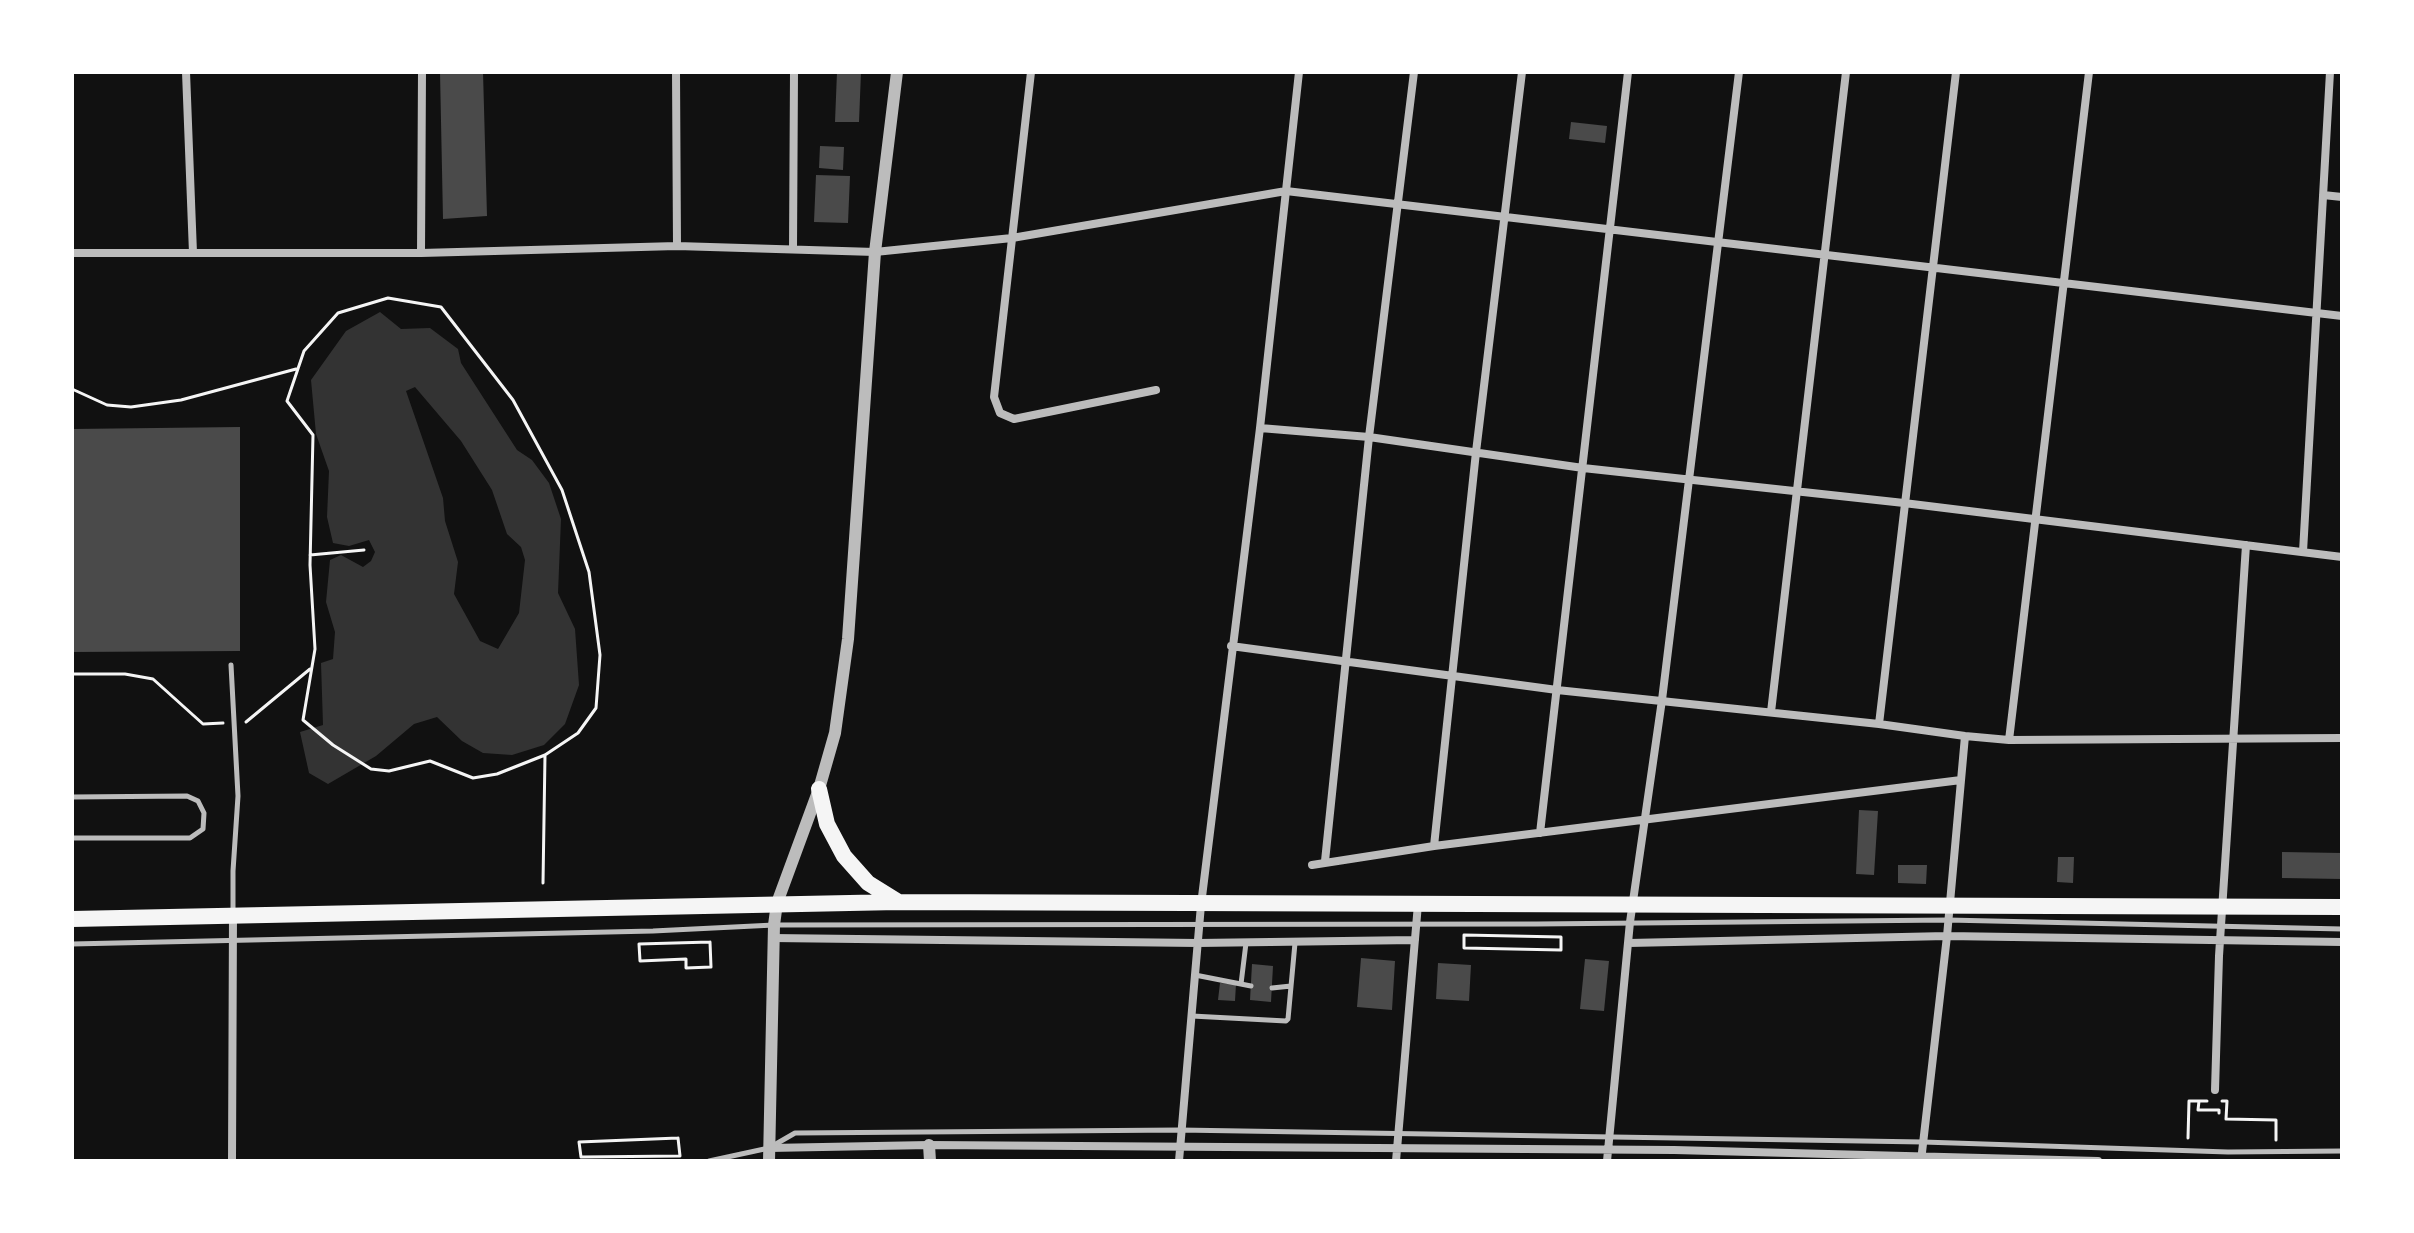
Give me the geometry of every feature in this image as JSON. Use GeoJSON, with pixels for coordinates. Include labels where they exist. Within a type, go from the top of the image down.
{"type":"FeatureCollection","features":[{"type":"Feature","properties":{"kind":"main road"},"geometry":{"type":"LineString","coordinates":[[819,789],[827,824],[844,856],[868,883],[898,902]]}},
{"type":"Feature","properties":{"kind":"main road"},"geometry":{"type":"LineString","coordinates":[[72,919],[898,902],[1634,905],[1949,912],[2342,907]]}},
{"type":"Feature","properties":{"kind":"street"},"geometry":{"type":"LineString","coordinates":[[186,72],[193,253]]}},
{"type":"Feature","properties":{"kind":"street"},"geometry":{"type":"LineString","coordinates":[[421,253],[422,72]]}},
{"type":"Feature","properties":{"kind":"street"},"geometry":{"type":"LineString","coordinates":[[676,72],[677,246]]}},
{"type":"Feature","properties":{"kind":"street"},"geometry":{"type":"LineString","coordinates":[[793,249],[794,72]]}},
{"type":"Feature","properties":{"kind":"street"},"geometry":{"type":"LineString","coordinates":[[897,72],[875,252],[848,639],[835,733],[819,789],[777,903],[773,931],[769,1154],[929,1145],[1180,1146],[1608,1150],[2098,1161]]}},
{"type":"Feature","properties":{"kind":"street"},"geometry":{"type":"LineString","coordinates":[[1031,72],[994,397],[1000,413],[1014,419],[1156,390]]}},
{"type":"Feature","properties":{"kind":"street"},"geometry":{"type":"LineString","coordinates":[[1179,1161],[1201,905],[1260,428],[1299,72]]}},
{"type":"Feature","properties":{"kind":"street"},"geometry":{"type":"LineString","coordinates":[[1325,861],[1369,437],[1414,72]]}},
{"type":"Feature","properties":{"kind":"street"},"geometry":{"type":"LineString","coordinates":[[1434,846],[1476,452],[1522,72]]}},
{"type":"Feature","properties":{"kind":"street"},"geometry":{"type":"LineString","coordinates":[[1540,833],[1628,72]]}},
{"type":"Feature","properties":{"kind":"street"},"geometry":{"type":"LineString","coordinates":[[1607,1161],[1630,922],[1647,820],[1739,72]]}},
{"type":"Feature","properties":{"kind":"street"},"geometry":{"type":"LineString","coordinates":[[1771,712],[1846,72]]}},
{"type":"Feature","properties":{"kind":"street"},"geometry":{"type":"LineString","coordinates":[[1879,724],[1956,72]]}},
{"type":"Feature","properties":{"kind":"street"},"geometry":{"type":"LineString","coordinates":[[2009,740],[2089,72]]}},
{"type":"Feature","properties":{"kind":"street"},"geometry":{"type":"LineString","coordinates":[[2303,552],[2330,72]]}},
{"type":"Feature","properties":{"kind":"street"},"geometry":{"type":"LineString","coordinates":[[72,253],[421,253],[677,246],[875,252],[1012,238],[1286,191],[2342,316]]}},
{"type":"Feature","properties":{"kind":"street"},"geometry":{"type":"LineString","coordinates":[[2323,195],[2342,197]]}},
{"type":"Feature","properties":{"kind":"street"},"geometry":{"type":"LineString","coordinates":[[1260,428],[1369,437],[1583,468],[1904,503],[2342,557]]}},
{"type":"Feature","properties":{"kind":"street"},"geometry":{"type":"LineString","coordinates":[[2215,1090],[2222,908],[2246,545]]}},
{"type":"Feature","properties":{"kind":"street"},"geometry":{"type":"LineString","coordinates":[[1231,646],[1557,690],[2009,740],[2342,738]]}},
{"type":"Feature","properties":{"kind":"street"},"geometry":{"type":"LineString","coordinates":[[1921,1158],[1947,936],[1965,736]]}},
{"type":"Feature","properties":{"kind":"street"},"geometry":{"type":"LineString","coordinates":[[1312,865],[1434,846],[1961,780]]}},
{"type":"Feature","properties":{"kind":"street"},"geometry":{"type":"LineString","coordinates":[[1396,1161],[1418,904]]}},
{"type":"Feature","properties":{"kind":"street"},"geometry":{"type":"LineString","coordinates":[[232,1161],[233,914]]}},
{"type":"Feature","properties":{"kind":"street"},"geometry":{"type":"LineString","coordinates":[[773,931],[1198,943],[1415,940]]}},
{"type":"Feature","properties":{"kind":"street"},"geometry":{"type":"LineString","coordinates":[[1629,943],[1947,936],[2342,942]]}},
{"type":"Feature","properties":{"kind":"street"},"geometry":{"type":"LineString","coordinates":[[929,1145],[930,1161]]}},
{"type":"Feature","properties":{"kind":"lane"},"geometry":{"type":"LineString","coordinates":[[231,665],[238,796],[233,914]]}},
{"type":"Feature","properties":{"kind":"lane"},"geometry":{"type":"LineString","coordinates":[[72,797],[187,796],[198,801],[204,813],[203,829],[190,838],[72,838]]}},
{"type":"Feature","properties":{"kind":"lane"},"geometry":{"type":"LineString","coordinates":[[72,944],[1201,923],[1630,922],[1949,912],[2342,929]]}},
{"type":"Feature","properties":{"kind":"lane"},"geometry":{"type":"LineString","coordinates":[[1241,984],[1246,943]]}},
{"type":"Feature","properties":{"kind":"lane"},"geometry":{"type":"LineString","coordinates":[[1191,1016],[1286,1021],[1295,943]]}},
{"type":"Feature","properties":{"kind":"lane"},"geometry":{"type":"LineString","coordinates":[[1195,975],[1251,986]]}},
{"type":"Feature","properties":{"kind":"lane"},"geometry":{"type":"LineString","coordinates":[[1272,988],[1291,986]]}},
{"type":"Feature","properties":{"kind":"lane"},"geometry":{"type":"LineString","coordinates":[[709,1161],[769,1154],[795,1133],[1180,1130],[2342,1151]]}},
{"type":"Feature","properties":{"kind":"path"},"geometry":{"type":"LineString","coordinates":[[388,298],[441,307],[513,400],[562,490],[589,572],[600,655],[596,708],[578,733],[545,755],[497,774],[473,778],[430,761],[389,771],[371,769],[333,745],[303,720],[315,649],[310,555],[313,435],[287,401],[304,351],[338,313],[388,298]]}},
{"type":"Feature","properties":{"kind":"path"},"geometry":{"type":"LineString","coordinates":[[72,389],[107,405],[131,407],[181,400],[298,369]]}},
{"type":"Feature","properties":{"kind":"path"},"geometry":{"type":"LineString","coordinates":[[310,555],[364,550]]}},
{"type":"Feature","properties":{"kind":"path"},"geometry":{"type":"LineString","coordinates":[[72,674],[125,674],[153,679],[203,724],[249,722],[312,667]]}},
{"type":"Feature","properties":{"kind":"path"},"geometry":{"type":"LineString","coordinates":[[543,883],[545,755]]}},
{"type":"Feature","properties":{"kind":"path"},"geometry":{"type":"LineString","coordinates":[[1464,935],[1561,937],[1561,950],[1464,948],[1464,935]]}},
{"type":"Feature","properties":{"kind":"path"},"geometry":{"type":"LineString","coordinates":[[710,942],[711,967],[686,968],[686,959],[640,961],[639,944],[710,942]]}},
{"type":"Feature","properties":{"kind":"path"},"geometry":{"type":"LineString","coordinates":[[2188,1150],[2189,1101],[2227,1101],[2226,1119],[2276,1120],[2276,1152]]}},
{"type":"Feature","properties":{"kind":"path"},"geometry":{"type":"LineString","coordinates":[[2199,1101],[2198,1110],[2219,1110],[2219,1113]]}},
{"type":"Feature","properties":{"kind":"path"},"geometry":{"type":"LineString","coordinates":[[678,1138],[680,1156],[581,1157],[579,1142],[678,1138]]}},
{"type":"Feature","properties":{"kind":"shaded area"},"geometry":{"type":"Polygon","coordinates":[[[380,312],[401,329],[430,328],[458,349],[461,363],[517,450],[532,460],[549,483],[561,519],[558,593],[575,629],[579,685],[565,724],[544,745],[512,755],[483,753],[462,741],[437,717],[414,724],[376,756],[328,784],[309,773],[300,732],[323,725],[321,663],[333,659],[335,632],[326,602],[330,560],[341,555],[363,567],[371,561],[375,552],[369,540],[349,546],[333,543],[327,517],[329,471],[316,434],[311,380],[346,331],[380,312]],[[415,387],[406,391],[443,498],[445,521],[458,562],[454,594],[480,641],[498,649],[519,613],[525,560],[521,547],[507,534],[492,490],[461,441],[415,387]]]}},
{"type":"Feature","properties":{"kind":"building"},"geometry":{"type":"Polygon","coordinates":[[[440,72],[483,72],[487,216],[443,219],[440,72]]]}},
{"type":"Feature","properties":{"kind":"building"},"geometry":{"type":"Polygon","coordinates":[[[837,72],[861,72],[859,122],[835,122],[837,72]]]}},
{"type":"Feature","properties":{"kind":"building"},"geometry":{"type":"Polygon","coordinates":[[[1571,122],[1607,126],[1605,143],[1569,139],[1571,122]]]}},
{"type":"Feature","properties":{"kind":"building"},"geometry":{"type":"Polygon","coordinates":[[[820,146],[844,147],[843,170],[819,168],[820,146]]]}},
{"type":"Feature","properties":{"kind":"building"},"geometry":{"type":"Polygon","coordinates":[[[816,175],[850,176],[848,223],[814,222],[816,175]]]}},
{"type":"Feature","properties":{"kind":"building"},"geometry":{"type":"Polygon","coordinates":[[[240,427],[240,651],[72,652],[72,429],[240,427]]]}},
{"type":"Feature","properties":{"kind":"building"},"geometry":{"type":"Polygon","coordinates":[[[1859,810],[1878,811],[1874,875],[1856,874],[1859,810]]]}},
{"type":"Feature","properties":{"kind":"building"},"geometry":{"type":"Polygon","coordinates":[[[2282,852],[2342,853],[2342,879],[2282,878],[2282,852]]]}},
{"type":"Feature","properties":{"kind":"building"},"geometry":{"type":"Polygon","coordinates":[[[2058,857],[2074,857],[2073,883],[2057,882],[2058,857]]]}},
{"type":"Feature","properties":{"kind":"building"},"geometry":{"type":"Polygon","coordinates":[[[1898,865],[1927,865],[1926,884],[1898,883],[1898,865]]]}},
{"type":"Feature","properties":{"kind":"building"},"geometry":{"type":"Polygon","coordinates":[[[1361,958],[1395,961],[1392,1010],[1357,1007],[1361,958]]]}},
{"type":"Feature","properties":{"kind":"building"},"geometry":{"type":"Polygon","coordinates":[[[1585,959],[1609,961],[1604,1011],[1580,1009],[1585,959]]]}},
{"type":"Feature","properties":{"kind":"building"},"geometry":{"type":"Polygon","coordinates":[[[1438,963],[1471,965],[1469,1001],[1436,999],[1438,963]]]}},
{"type":"Feature","properties":{"kind":"building"},"geometry":{"type":"Polygon","coordinates":[[[1252,964],[1273,966],[1271,1002],[1250,1000],[1252,964]]]}},
{"type":"Feature","properties":{"kind":"building"},"geometry":{"type":"Polygon","coordinates":[[[1220,983],[1236,984],[1235,1001],[1218,1000],[1220,983]]]}}]}
